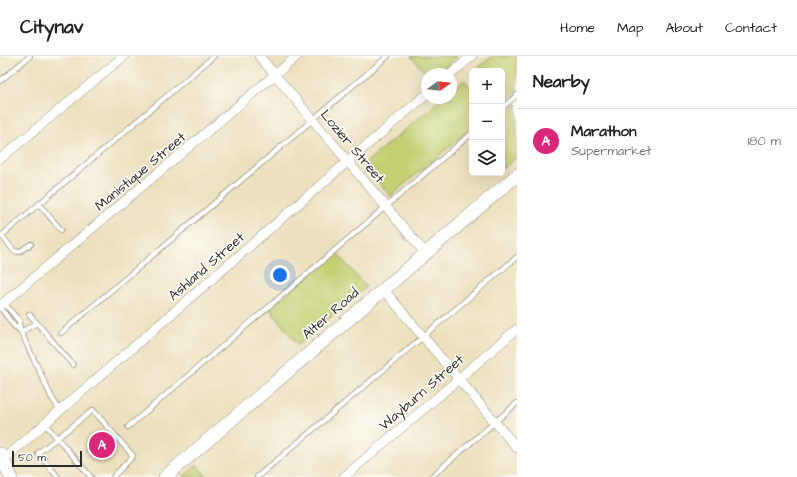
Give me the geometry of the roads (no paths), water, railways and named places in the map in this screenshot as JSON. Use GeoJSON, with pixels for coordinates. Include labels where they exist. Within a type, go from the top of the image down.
{"type":"FeatureCollection","features":[{"type":"Feature","properties":{"kind":"street"},"geometry":{"type":"LineString","coordinates":[[0,159],[124,56]]}},
{"type":"Feature","properties":{"kind":"street","name":"Lozier Street"},"geometry":{"type":"LineString","coordinates":[[259,56],[424,253]]}},
{"type":"Feature","properties":{"kind":"street","name":"Manistique Street"},"geometry":{"type":"LineString","coordinates":[[1,305],[297,56]]}},
{"type":"Feature","properties":{"kind":"street"},"geometry":{"type":"LineString","coordinates":[[457,69],[472,56]]}},
{"type":"Feature","properties":{"kind":"street","name":"Ashland Street"},"geometry":{"type":"LineString","coordinates":[[1,459],[46,424],[421,99]]}},
{"type":"Feature","properties":{"kind":"street","name":"Alter Road"},"geometry":{"type":"LineString","coordinates":[[165,477],[424,253],[517,175]]}},
{"type":"Feature","properties":{"kind":"street"},"geometry":{"type":"LineString","coordinates":[[383,289],[517,448]]}},
{"type":"Feature","properties":{"kind":"street","name":"Wayburn Street"},"geometry":{"type":"LineString","coordinates":[[344,477],[517,329]]}},
{"type":"Feature","properties":{"kind":"street"},"geometry":{"type":"LineString","coordinates":[[1,459],[11,477]]}},
{"type":"Feature","properties":{"kind":"lane"},"geometry":{"type":"LineString","coordinates":[[0,81],[30,56]]}},
{"type":"Feature","properties":{"kind":"lane"},"geometry":{"type":"LineString","coordinates":[[31,244],[19,252],[14,251],[1,236],[214,56]]}},
{"type":"Feature","properties":{"kind":"lane"},"geometry":{"type":"LineString","coordinates":[[60,333],[388,56]]}},
{"type":"Feature","properties":{"kind":"lane"},"geometry":{"type":"LineString","coordinates":[[505,105],[517,95]]}},
{"type":"Feature","properties":{"kind":"lane"},"geometry":{"type":"LineString","coordinates":[[128,427],[469,136]]}},
{"type":"Feature","properties":{"kind":"lane"},"geometry":{"type":"LineString","coordinates":[[39,204],[61,230]]}},
{"type":"Feature","properties":{"kind":"lane"},"geometry":{"type":"LineString","coordinates":[[257,477],[517,257]]}},
{"type":"Feature","properties":{"kind":"lane"},"geometry":{"type":"LineString","coordinates":[[1,305],[19,321],[21,331],[52,398],[63,408]]}},
{"type":"Feature","properties":{"kind":"lane"},"geometry":{"type":"LineString","coordinates":[[29,314],[73,364]]}},
{"type":"Feature","properties":{"kind":"lane"},"geometry":{"type":"LineString","coordinates":[[21,331],[36,323]]}},
{"type":"Feature","properties":{"kind":"lane"},"geometry":{"type":"LineString","coordinates":[[431,477],[517,403]]}},
{"type":"Feature","properties":{"kind":"lane"},"geometry":{"type":"LineString","coordinates":[[58,477],[38,453],[93,410],[134,456],[113,477]]}},
{"type":"Feature","properties":{"kind":"lane"},"geometry":{"type":"LineString","coordinates":[[46,424],[91,477]]}},
{"type":"Feature","properties":{"kind":"place","name":"Marathon"},"geometry":{"type":"Point","coordinates":[102,445]}}]}
